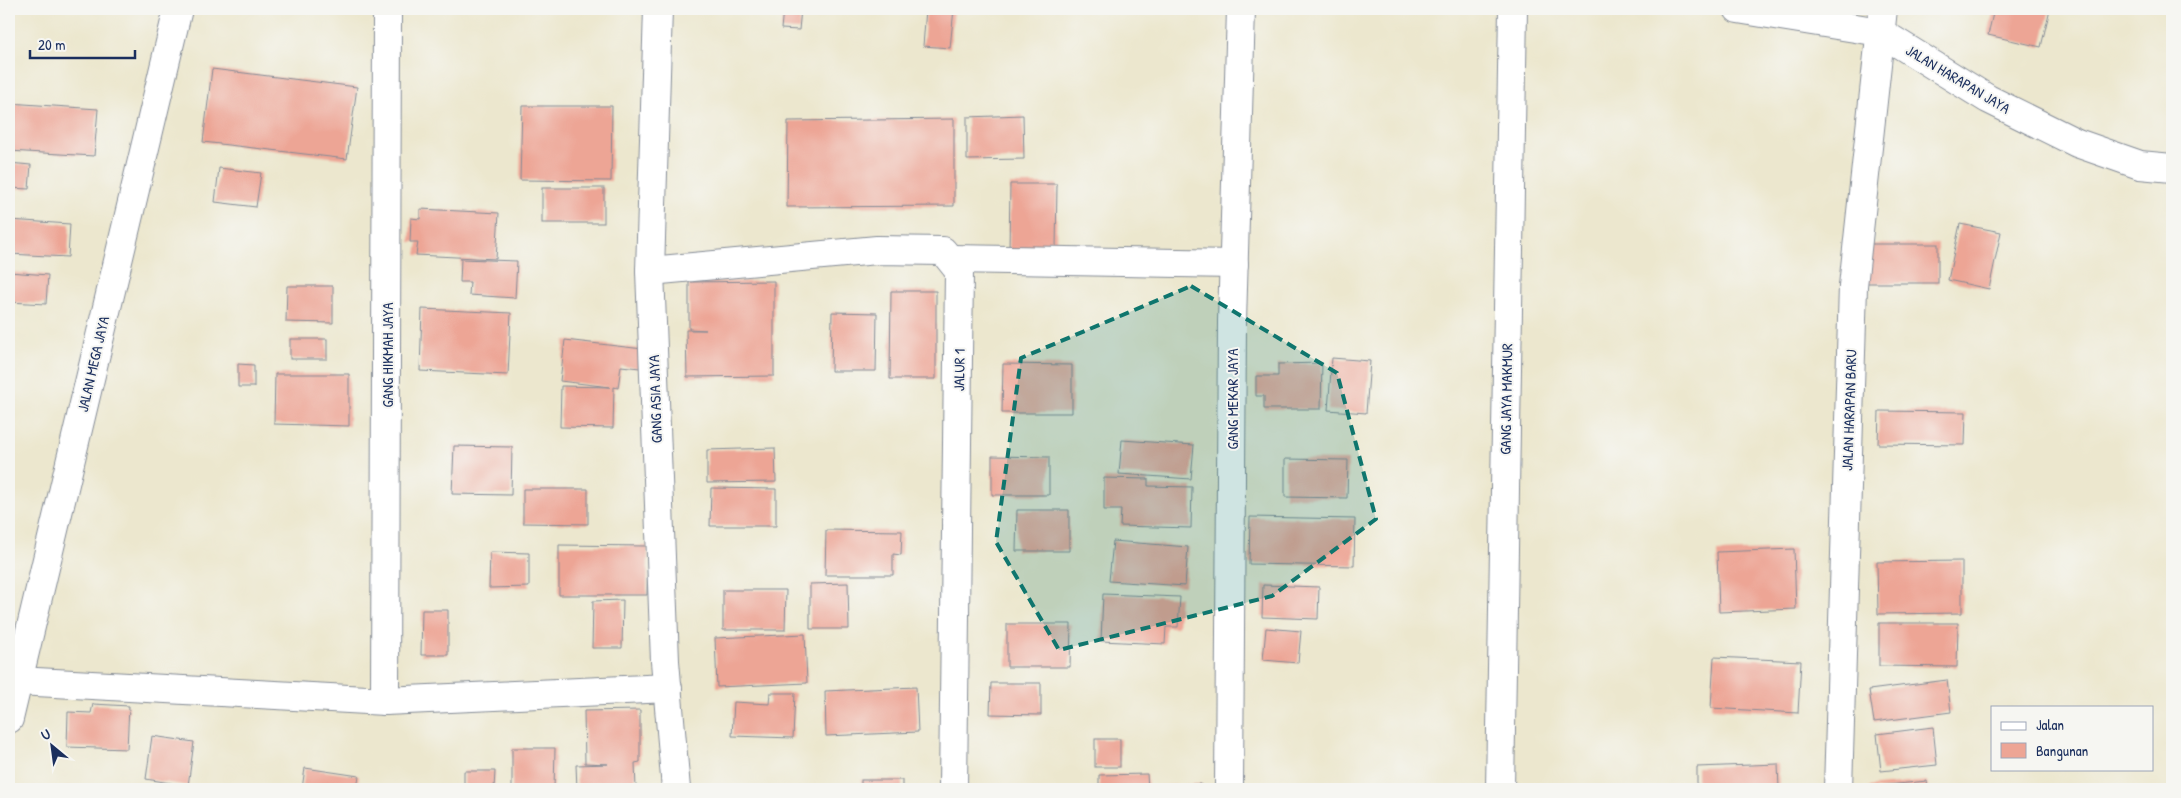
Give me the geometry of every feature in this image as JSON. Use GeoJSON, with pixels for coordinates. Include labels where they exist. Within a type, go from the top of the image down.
{"type":"FeatureCollection","features":[{"type":"Feature","properties":{"kind":"street","name":"JALAN MEGA JAYA"},"geometry":{"type":"LineString","coordinates":[[9,719],[178,9]]}},
{"type":"Feature","properties":{"kind":"street","name":"GANG HIKMAH JAYA"},"geometry":{"type":"LineString","coordinates":[[385,701],[387,9]]}},
{"type":"Feature","properties":{"kind":"street","name":"GANG ASIA JAYA"},"geometry":{"type":"LineString","coordinates":[[658,9],[650,271],[668,688],[676,789]]}},
{"type":"Feature","properties":{"kind":"street","name":"GANG MEKAR JAYA"},"geometry":{"type":"LineString","coordinates":[[1229,789],[1234,264],[1240,9]]}},
{"type":"Feature","properties":{"kind":"street","name":"GANG JAYA MAKMUR"},"geometry":{"type":"LineString","coordinates":[[1500,789],[1513,9]]}},
{"type":"Feature","properties":{"kind":"street","name":"JALAN HARAPAN JAYA"},"geometry":{"type":"LineString","coordinates":[[1738,9],[1882,20],[1988,99],[2077,144],[2140,165],[2172,168]]}},
{"type":"Feature","properties":{"kind":"street","name":"JALAN HARAPAN BARU"},"geometry":{"type":"LineString","coordinates":[[1838,789],[1853,286],[1882,20]]}},
{"type":"Feature","properties":{"kind":"street"},"geometry":{"type":"LineString","coordinates":[[650,271],[876,250],[943,251],[951,259],[1234,264]]}},
{"type":"Feature","properties":{"kind":"street","name":"JALUR 1"},"geometry":{"type":"LineString","coordinates":[[951,259],[959,271],[960,288],[953,789]]}},
{"type":"Feature","properties":{"kind":"street"},"geometry":{"type":"LineString","coordinates":[[18,680],[385,701],[668,688]]}},
{"type":"Feature","properties":{"kind":"highlighted area"},"geometry":{"type":"Polygon","coordinates":[[[1191,286],[1337,373],[1376,519],[1272,596],[1059,650],[996,542],[1021,358],[1191,286]]]}},
{"type":"Feature","properties":{"kind":"building"},"geometry":{"type":"Polygon","coordinates":[[[783,9],[801,9],[799,30],[781,29],[783,9]]]}},
{"type":"Feature","properties":{"kind":"building"},"geometry":{"type":"Polygon","coordinates":[[[926,9],[954,9],[950,48],[923,46],[926,9]]]}},
{"type":"Feature","properties":{"kind":"building"},"geometry":{"type":"Polygon","coordinates":[[[1994,9],[2050,9],[2041,47],[1988,35],[1994,9]]]}},
{"type":"Feature","properties":{"kind":"building"},"geometry":{"type":"Polygon","coordinates":[[[212,69],[357,87],[347,159],[203,142],[212,69]]]}},
{"type":"Feature","properties":{"kind":"building"},"geometry":{"type":"Polygon","coordinates":[[[9,103],[98,109],[94,156],[9,151],[9,103]]]}},
{"type":"Feature","properties":{"kind":"building"},"geometry":{"type":"Polygon","coordinates":[[[522,106],[612,106],[611,181],[520,180],[522,106]]]}},
{"type":"Feature","properties":{"kind":"building"},"geometry":{"type":"Polygon","coordinates":[[[1023,115],[1024,159],[967,160],[967,117],[1023,115]]]}},
{"type":"Feature","properties":{"kind":"building"},"geometry":{"type":"Polygon","coordinates":[[[954,119],[954,206],[787,207],[788,121],[954,119]]]}},
{"type":"Feature","properties":{"kind":"building"},"geometry":{"type":"Polygon","coordinates":[[[9,163],[31,165],[29,189],[9,188],[9,163]]]}},
{"type":"Feature","properties":{"kind":"building"},"geometry":{"type":"Polygon","coordinates":[[[219,168],[261,173],[256,207],[215,202],[219,168]]]}},
{"type":"Feature","properties":{"kind":"building"},"geometry":{"type":"Polygon","coordinates":[[[1010,184],[1057,184],[1056,250],[1009,250],[1010,184]]]}},
{"type":"Feature","properties":{"kind":"building"},"geometry":{"type":"Polygon","coordinates":[[[542,188],[604,188],[604,223],[542,223],[542,188]]]}},
{"type":"Feature","properties":{"kind":"building"},"geometry":{"type":"Polygon","coordinates":[[[420,209],[499,213],[496,259],[416,255],[418,242],[410,242],[411,218],[420,219],[420,209]]]}},
{"type":"Feature","properties":{"kind":"building"},"geometry":{"type":"Polygon","coordinates":[[[9,220],[70,224],[68,257],[9,254],[9,220]]]}},
{"type":"Feature","properties":{"kind":"building"},"geometry":{"type":"Polygon","coordinates":[[[1960,224],[2001,232],[1989,289],[1948,280],[1960,224]]]}},
{"type":"Feature","properties":{"kind":"building"},"geometry":{"type":"Polygon","coordinates":[[[1867,244],[1938,244],[1938,283],[1867,283],[1867,244]]]}},
{"type":"Feature","properties":{"kind":"building"},"geometry":{"type":"Polygon","coordinates":[[[461,259],[517,261],[515,298],[469,295],[470,282],[460,282],[461,259]]]}},
{"type":"Feature","properties":{"kind":"building"},"geometry":{"type":"Polygon","coordinates":[[[9,272],[48,275],[46,304],[9,302],[9,272]]]}},
{"type":"Feature","properties":{"kind":"building"},"geometry":{"type":"Polygon","coordinates":[[[774,281],[774,376],[687,377],[686,330],[706,330],[689,329],[689,282],[774,281]]]}},
{"type":"Feature","properties":{"kind":"building"},"geometry":{"type":"Polygon","coordinates":[[[287,286],[333,286],[333,323],[286,322],[287,286]]]}},
{"type":"Feature","properties":{"kind":"building"},"geometry":{"type":"Polygon","coordinates":[[[891,291],[936,291],[936,379],[890,379],[891,291]]]}},
{"type":"Feature","properties":{"kind":"building"},"geometry":{"type":"Polygon","coordinates":[[[422,309],[511,313],[508,375],[420,371],[422,309]]]}},
{"type":"Feature","properties":{"kind":"building"},"geometry":{"type":"Polygon","coordinates":[[[832,312],[877,313],[876,371],[831,371],[832,312]]]}},
{"type":"Feature","properties":{"kind":"building"},"geometry":{"type":"Polygon","coordinates":[[[290,339],[327,339],[327,359],[290,359],[290,339]]]}},
{"type":"Feature","properties":{"kind":"building"},"geometry":{"type":"Polygon","coordinates":[[[565,340],[643,349],[640,368],[621,366],[618,388],[614,387],[613,428],[560,427],[561,386],[610,387],[560,381],[565,340]]]}},
{"type":"Feature","properties":{"kind":"building"},"geometry":{"type":"Polygon","coordinates":[[[1332,358],[1370,361],[1366,413],[1328,410],[1332,358]]]}},
{"type":"Feature","properties":{"kind":"building"},"geometry":{"type":"Polygon","coordinates":[[[1322,363],[1321,409],[1264,409],[1264,396],[1256,396],[1256,376],[1278,376],[1278,364],[1322,363]]]}},
{"type":"Feature","properties":{"kind":"building"},"geometry":{"type":"Polygon","coordinates":[[[238,364],[254,365],[254,387],[238,387],[238,364]]]}},
{"type":"Feature","properties":{"kind":"building"},"geometry":{"type":"Polygon","coordinates":[[[1003,364],[1072,365],[1072,413],[1002,413],[1003,364]]]}},
{"type":"Feature","properties":{"kind":"building"},"geometry":{"type":"Polygon","coordinates":[[[275,374],[349,374],[349,426],[274,424],[275,374]]]}},
{"type":"Feature","properties":{"kind":"building"},"geometry":{"type":"Polygon","coordinates":[[[1879,411],[1966,412],[1965,445],[1878,444],[1879,411]]]}},
{"type":"Feature","properties":{"kind":"building"},"geometry":{"type":"Polygon","coordinates":[[[1122,440],[1194,445],[1191,479],[1119,474],[1122,440]]]}},
{"type":"Feature","properties":{"kind":"building"},"geometry":{"type":"Polygon","coordinates":[[[454,446],[512,447],[511,495],[452,494],[454,446]]]}},
{"type":"Feature","properties":{"kind":"building"},"geometry":{"type":"Polygon","coordinates":[[[775,448],[776,482],[707,483],[707,450],[775,448]]]}},
{"type":"Feature","properties":{"kind":"building"},"geometry":{"type":"Polygon","coordinates":[[[992,456],[1049,457],[1049,495],[992,495],[992,456]]]}},
{"type":"Feature","properties":{"kind":"building"},"geometry":{"type":"Polygon","coordinates":[[[1285,459],[1348,460],[1347,498],[1285,497],[1285,459]]]}},
{"type":"Feature","properties":{"kind":"building"},"geometry":{"type":"Polygon","coordinates":[[[1104,478],[1148,479],[1148,486],[1192,487],[1191,528],[1120,526],[1121,510],[1104,510],[1104,478]]]}},
{"type":"Feature","properties":{"kind":"building"},"geometry":{"type":"Polygon","coordinates":[[[711,488],[776,489],[776,526],[710,526],[711,488]]]}},
{"type":"Feature","properties":{"kind":"building"},"geometry":{"type":"Polygon","coordinates":[[[523,489],[588,489],[588,524],[523,523],[523,489]]]}},
{"type":"Feature","properties":{"kind":"building"},"geometry":{"type":"Polygon","coordinates":[[[9,493],[11,493],[10,510],[9,510],[9,493]]]}},
{"type":"Feature","properties":{"kind":"building"},"geometry":{"type":"Polygon","coordinates":[[[1017,510],[1069,510],[1069,551],[1016,551],[1017,510]]]}},
{"type":"Feature","properties":{"kind":"building"},"geometry":{"type":"Polygon","coordinates":[[[1250,517],[1355,519],[1354,566],[1249,564],[1250,517]]]}},
{"type":"Feature","properties":{"kind":"building"},"geometry":{"type":"Polygon","coordinates":[[[826,530],[902,531],[901,555],[893,554],[893,575],[825,575],[826,530]]]}},
{"type":"Feature","properties":{"kind":"building"},"geometry":{"type":"Polygon","coordinates":[[[1113,541],[1188,547],[1185,586],[1109,581],[1113,541]]]}},
{"type":"Feature","properties":{"kind":"building"},"geometry":{"type":"Polygon","coordinates":[[[559,545],[648,546],[647,595],[559,595],[559,545]]]}},
{"type":"Feature","properties":{"kind":"building"},"geometry":{"type":"Polygon","coordinates":[[[1794,549],[1796,609],[1719,612],[1717,552],[1794,549]]]}},
{"type":"Feature","properties":{"kind":"building"},"geometry":{"type":"Polygon","coordinates":[[[490,552],[529,553],[529,587],[489,588],[490,552]]]}},
{"type":"Feature","properties":{"kind":"building"},"geometry":{"type":"Polygon","coordinates":[[[1962,561],[1962,613],[1878,614],[1877,562],[1962,561]]]}},
{"type":"Feature","properties":{"kind":"building"},"geometry":{"type":"Polygon","coordinates":[[[848,583],[849,629],[810,629],[810,584],[848,583]]]}},
{"type":"Feature","properties":{"kind":"building"},"geometry":{"type":"Polygon","coordinates":[[[1263,585],[1319,587],[1318,619],[1262,617],[1263,585]]]}},
{"type":"Feature","properties":{"kind":"building"},"geometry":{"type":"Polygon","coordinates":[[[723,590],[786,590],[785,630],[723,630],[723,590]]]}},
{"type":"Feature","properties":{"kind":"building"},"geometry":{"type":"Polygon","coordinates":[[[1103,594],[1180,597],[1178,627],[1166,627],[1165,644],[1101,641],[1103,594]]]}},
{"type":"Feature","properties":{"kind":"building"},"geometry":{"type":"Polygon","coordinates":[[[623,600],[622,648],[592,648],[593,601],[623,600]]]}},
{"type":"Feature","properties":{"kind":"building"},"geometry":{"type":"Polygon","coordinates":[[[422,610],[448,610],[448,655],[421,655],[422,610]]]}},
{"type":"Feature","properties":{"kind":"building"},"geometry":{"type":"Polygon","coordinates":[[[1879,623],[1958,623],[1957,667],[1879,666],[1879,623]]]}},
{"type":"Feature","properties":{"kind":"building"},"geometry":{"type":"Polygon","coordinates":[[[1007,624],[1071,624],[1070,667],[1007,667],[1007,624]]]}},
{"type":"Feature","properties":{"kind":"building"},"geometry":{"type":"Polygon","coordinates":[[[1266,628],[1301,631],[1298,663],[1263,660],[1266,628]]]}},
{"type":"Feature","properties":{"kind":"building"},"geometry":{"type":"Polygon","coordinates":[[[805,634],[807,683],[717,687],[715,638],[805,634]]]}},
{"type":"Feature","properties":{"kind":"building"},"geometry":{"type":"Polygon","coordinates":[[[1714,657],[1801,661],[1798,713],[1711,708],[1714,657]]]}},
{"type":"Feature","properties":{"kind":"building"},"geometry":{"type":"Polygon","coordinates":[[[1947,680],[1951,712],[1874,722],[1869,690],[1947,680]]]}},
{"type":"Feature","properties":{"kind":"building"},"geometry":{"type":"Polygon","coordinates":[[[991,683],[1041,683],[1041,715],[990,714],[991,683]]]}},
{"type":"Feature","properties":{"kind":"building"},"geometry":{"type":"Polygon","coordinates":[[[916,687],[918,732],[826,736],[825,691],[916,687]]]}},
{"type":"Feature","properties":{"kind":"building"},"geometry":{"type":"Polygon","coordinates":[[[770,693],[795,693],[793,738],[732,736],[734,702],[769,704],[770,693]]]}},
{"type":"Feature","properties":{"kind":"building"},"geometry":{"type":"Polygon","coordinates":[[[93,704],[129,706],[127,749],[67,747],[68,712],[91,713],[93,704]]]}},
{"type":"Feature","properties":{"kind":"building"},"geometry":{"type":"Polygon","coordinates":[[[640,710],[640,762],[635,763],[636,789],[577,789],[576,765],[608,764],[585,763],[584,711],[640,710]]]}},
{"type":"Feature","properties":{"kind":"building"},"geometry":{"type":"Polygon","coordinates":[[[1933,727],[1937,765],[1881,771],[1877,734],[1933,727]]]}},
{"type":"Feature","properties":{"kind":"building"},"geometry":{"type":"Polygon","coordinates":[[[152,736],[194,742],[188,786],[146,779],[152,736]]]}},
{"type":"Feature","properties":{"kind":"building"},"geometry":{"type":"Polygon","coordinates":[[[1095,739],[1120,739],[1120,767],[1095,767],[1095,739]]]}},
{"type":"Feature","properties":{"kind":"building"},"geometry":{"type":"Polygon","coordinates":[[[512,748],[555,748],[554,789],[512,789],[512,748]]]}},
{"type":"Feature","properties":{"kind":"building"},"geometry":{"type":"Polygon","coordinates":[[[1778,764],[1779,789],[1697,789],[1697,767],[1778,764]]]}},
{"type":"Feature","properties":{"kind":"building"},"geometry":{"type":"Polygon","coordinates":[[[305,768],[359,776],[357,789],[302,789],[305,768]]]}},
{"type":"Feature","properties":{"kind":"building"},"geometry":{"type":"Polygon","coordinates":[[[464,771],[495,771],[494,789],[464,789],[464,771]]]}},
{"type":"Feature","properties":{"kind":"building"},"geometry":{"type":"Polygon","coordinates":[[[1147,774],[1148,789],[1099,789],[1099,775],[1147,774]]]}},
{"type":"Feature","properties":{"kind":"building"},"geometry":{"type":"Polygon","coordinates":[[[861,780],[902,780],[902,789],[861,789],[861,780]]]}},
{"type":"Feature","properties":{"kind":"building"},"geometry":{"type":"Polygon","coordinates":[[[1927,781],[1928,789],[1868,789],[1868,787],[1927,781]]]}},
{"type":"Feature","properties":{"kind":"building"},"geometry":{"type":"Polygon","coordinates":[[[1201,784],[1201,789],[1158,789],[1158,786],[1201,784]]]}},
{"type":"Feature","properties":{"kind":"building"},"geometry":{"type":"Polygon","coordinates":[[[66,786],[80,788],[80,789],[66,789],[66,786]]]}}]}
